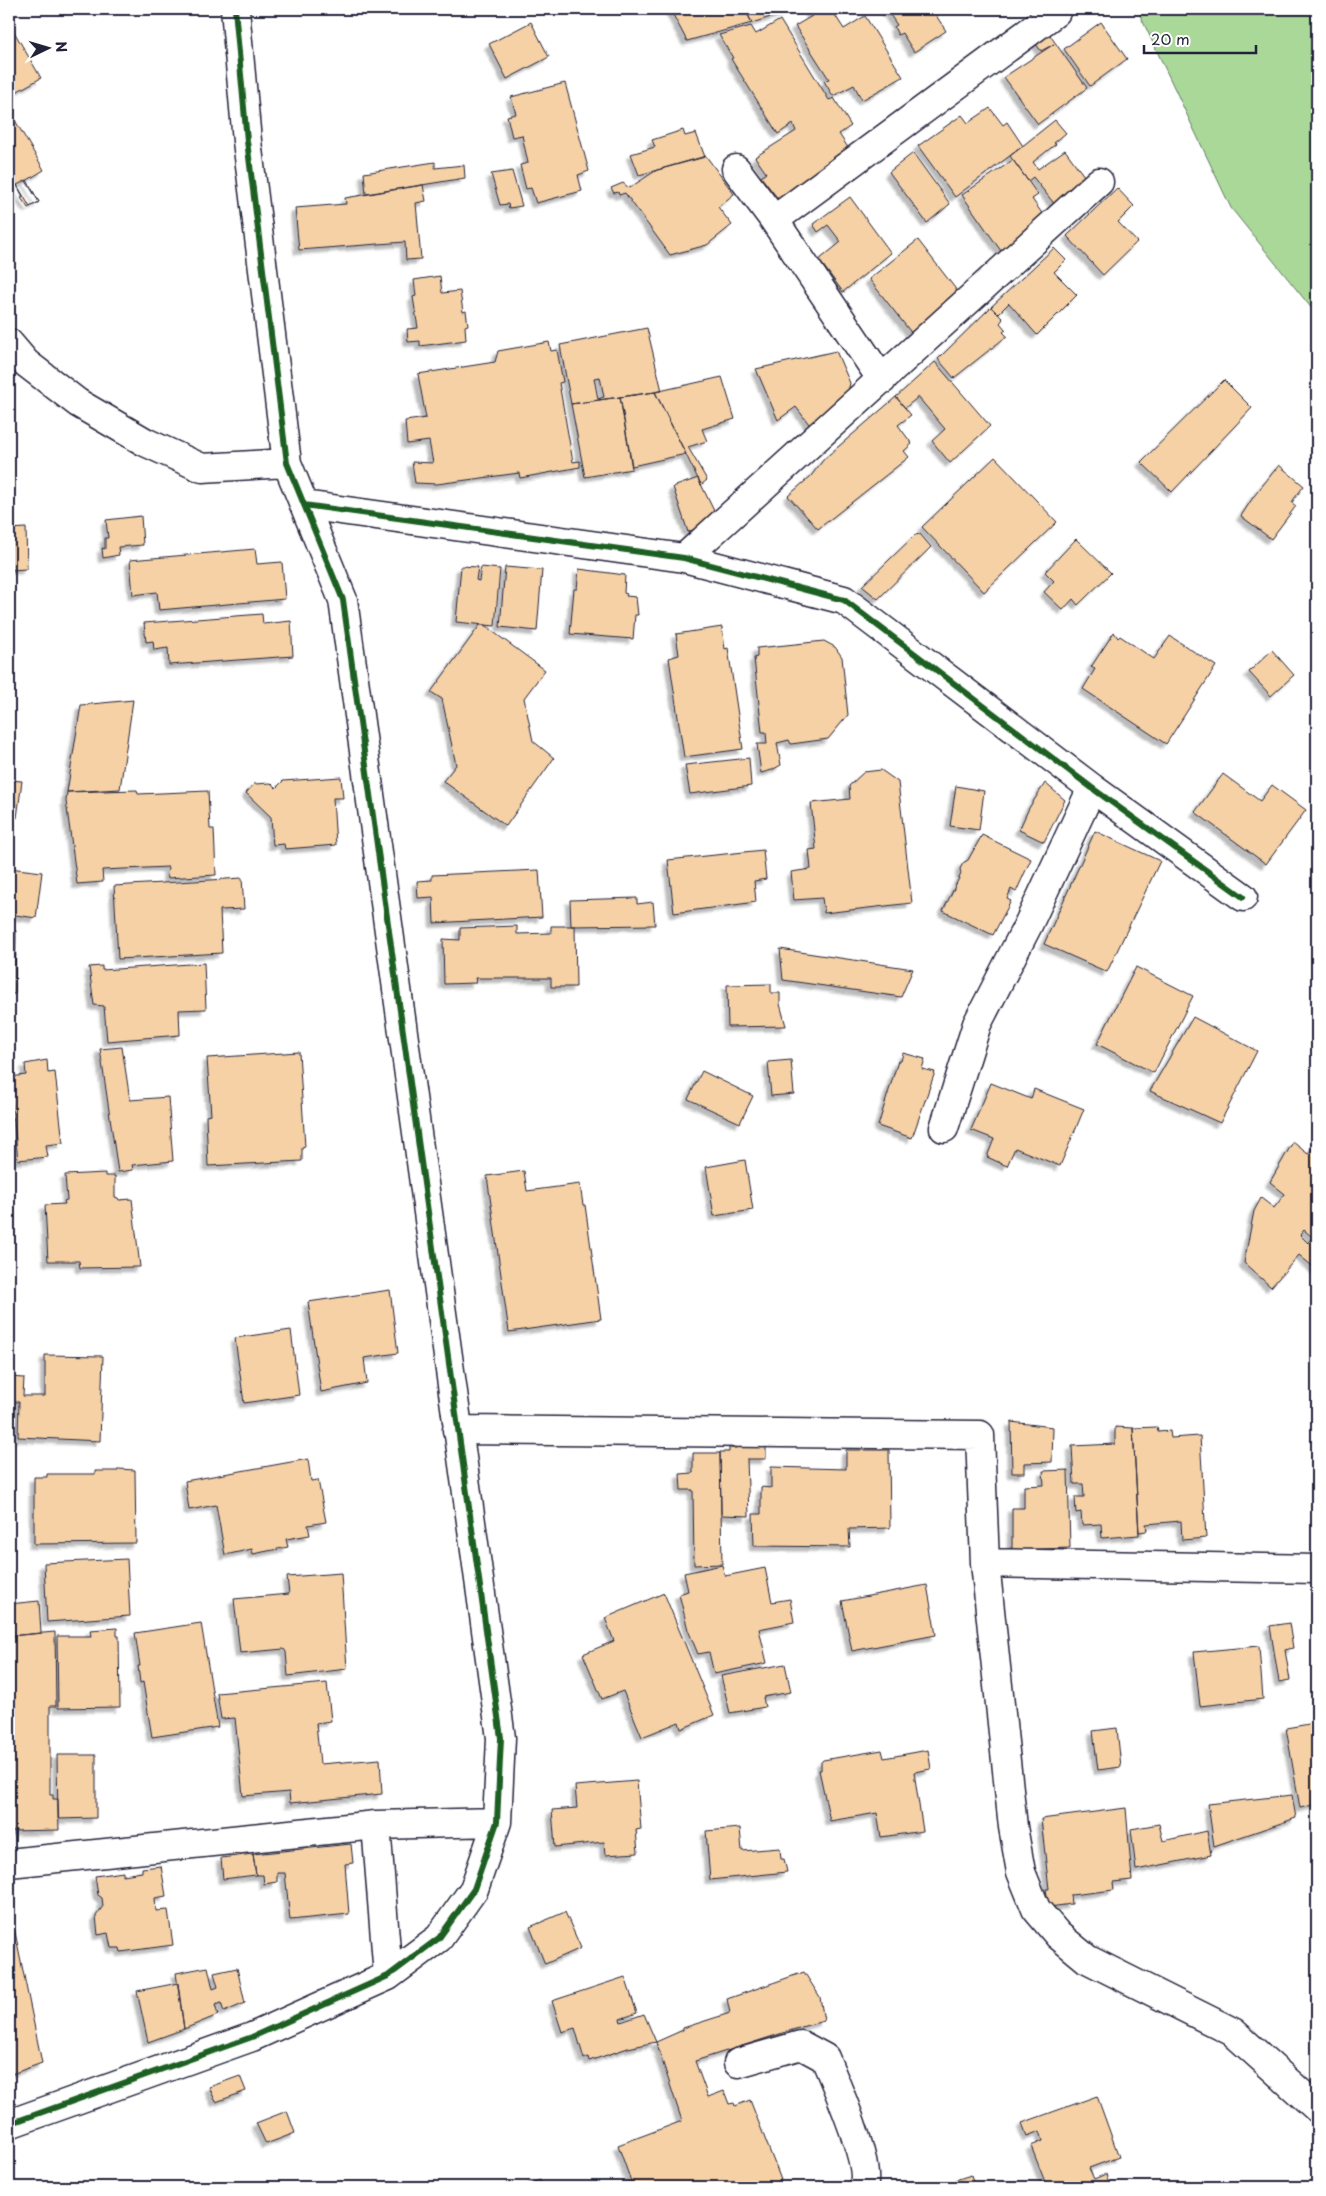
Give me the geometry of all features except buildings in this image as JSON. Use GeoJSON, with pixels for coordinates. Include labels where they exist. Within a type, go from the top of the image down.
{"type":"FeatureCollection","features":[{"type":"Feature","properties":{"kind":"street"},"geometry":{"type":"LineString","coordinates":[[9,2124],[252,2037],[388,1976],[439,1938],[474,1889],[497,1822],[501,1738],[343,600],[287,463],[247,141],[235,9]]}},
{"type":"Feature","properties":{"kind":"street"},"geometry":{"type":"LineString","coordinates":[[774,220],[1056,12]]}},
{"type":"Feature","properties":{"kind":"street"},"geometry":{"type":"LineString","coordinates":[[736,169],[774,220],[882,380]]}},
{"type":"Feature","properties":{"kind":"street"},"geometry":{"type":"LineString","coordinates":[[684,558],[1100,182]]}},
{"type":"Feature","properties":{"kind":"street"},"geometry":{"type":"LineString","coordinates":[[9,343],[26,363],[78,403],[145,442],[202,468],[287,463]]}},
{"type":"Feature","properties":{"kind":"street"},"geometry":{"type":"LineString","coordinates":[[304,505],[684,558],[844,600],[1092,788],[1243,897]]}},
{"type":"Feature","properties":{"kind":"street"},"geometry":{"type":"LineString","coordinates":[[944,1128],[977,1024],[1028,925],[1092,788]]}},
{"type":"Feature","properties":{"kind":"street"},"geometry":{"type":"LineString","coordinates":[[457,1430],[980,1435],[985,1563],[1013,1827],[1021,1872],[1036,1909],[1058,1935],[1087,1958],[1232,2032],[1317,2108]]}},
{"type":"Feature","properties":{"kind":"street"},"geometry":{"type":"LineString","coordinates":[[985,1563],[1317,1569]]}},
{"type":"Feature","properties":{"kind":"street"},"geometry":{"type":"LineString","coordinates":[[9,1863],[376,1825],[497,1822]]}},
{"type":"Feature","properties":{"kind":"street"},"geometry":{"type":"LineString","coordinates":[[376,1825],[388,1976]]}},
{"type":"Feature","properties":{"kind":"street"},"geometry":{"type":"LineString","coordinates":[[738,2063],[801,2045],[826,2058],[845,2106],[863,2162],[863,2187]]}},
{"type":"Feature","properties":{"kind":"green space"},"geometry":{"type":"Polygon","coordinates":[[[1137,9],[1317,9],[1317,315],[1231,208],[1137,9]]]}},
{"type":"Feature","properties":{"kind":"cycle path"},"geometry":{"type":"LineString","coordinates":[[9,2124],[252,2037],[388,1976],[439,1938],[474,1889],[497,1822],[501,1738],[343,600],[287,463],[247,141],[235,9]]}},
{"type":"Feature","properties":{"kind":"cycle path"},"geometry":{"type":"LineString","coordinates":[[304,505],[684,558],[844,600],[1092,788],[1243,897]]}}]}
